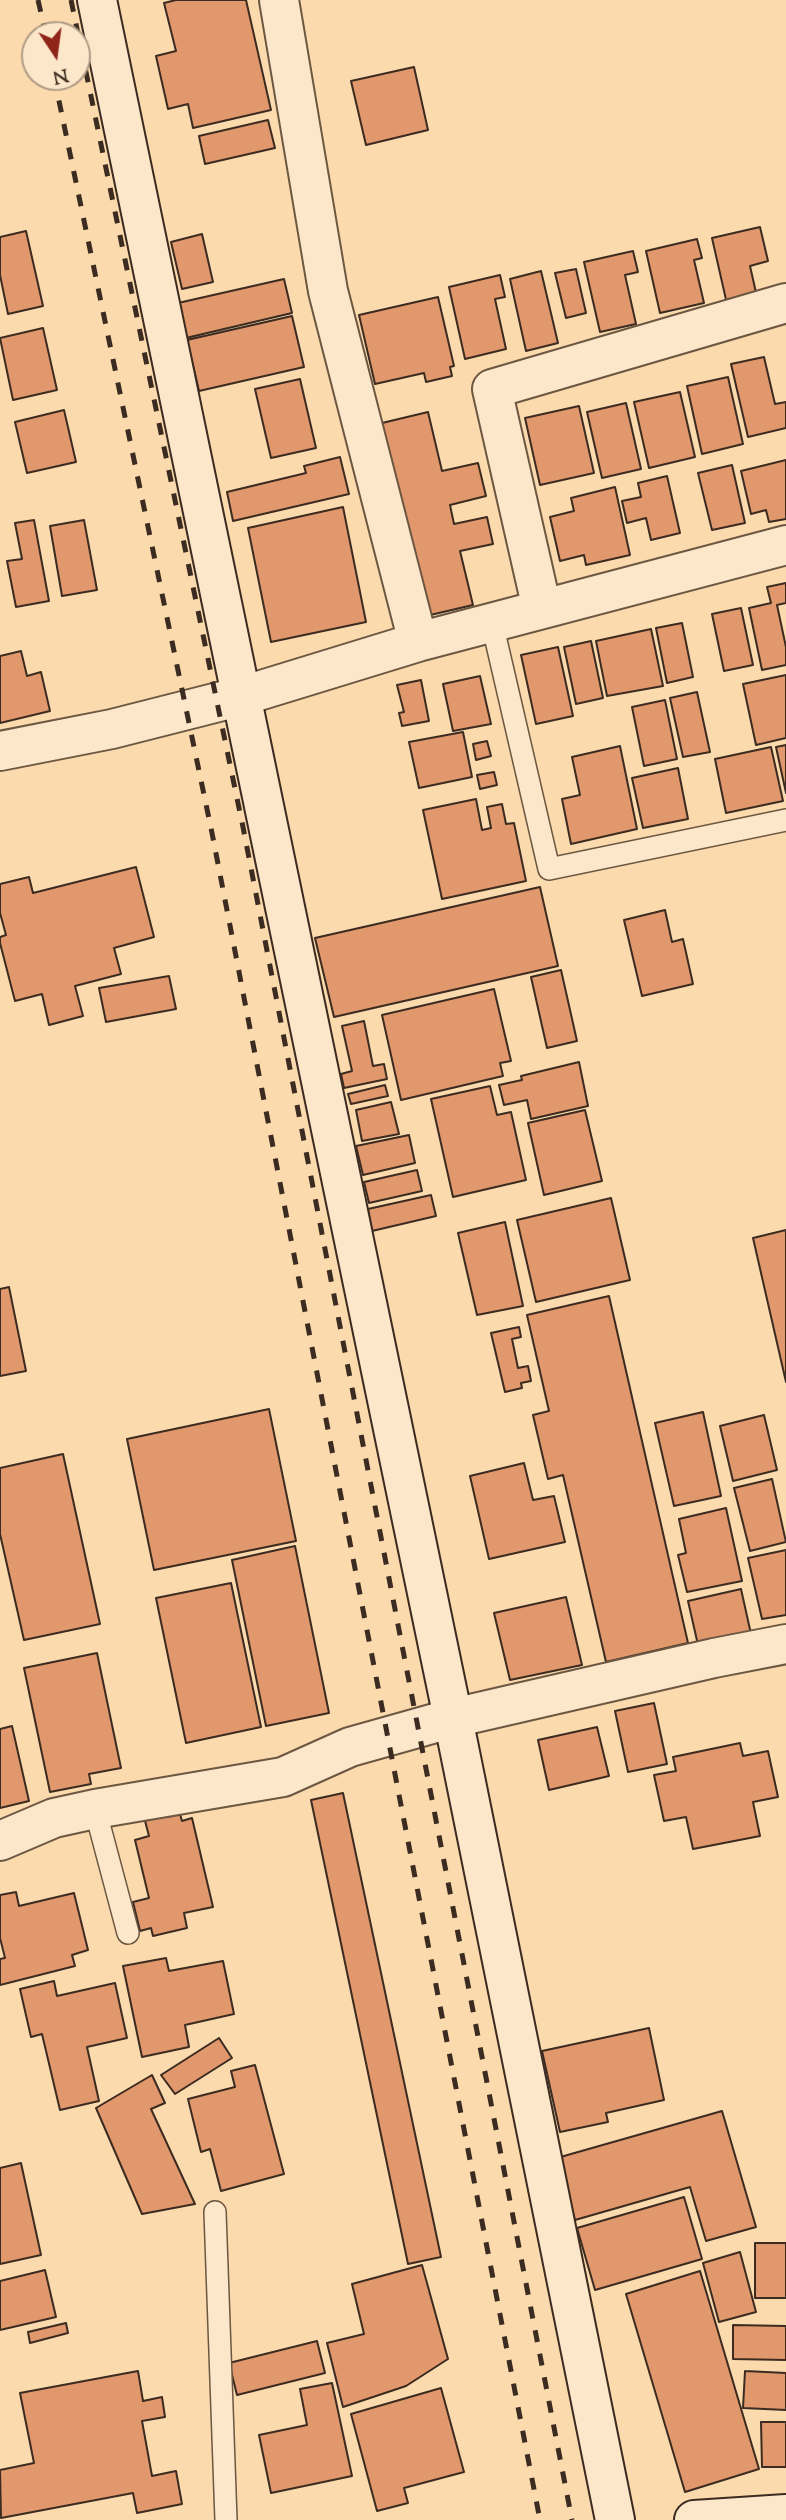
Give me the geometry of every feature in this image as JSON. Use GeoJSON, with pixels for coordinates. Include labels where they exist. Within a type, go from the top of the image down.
{"type":"FeatureCollection","features":[{"type":"Feature","properties":{"kind":"street"},"geometry":{"type":"LineString","coordinates":[[97,0],[453,1718],[615,2520]]}},
{"type":"Feature","properties":{"kind":"street"},"geometry":{"type":"LineString","coordinates":[[279,0],[328,291],[418,642]]}},
{"type":"Feature","properties":{"kind":"street"},"geometry":{"type":"LineString","coordinates":[[542,609],[492,389],[786,303]]}},
{"type":"Feature","properties":{"kind":"street"},"geometry":{"type":"LineString","coordinates":[[0,751],[112,729],[242,696],[418,642],[786,545]]}},
{"type":"Feature","properties":{"kind":"street"},"geometry":{"type":"LineString","coordinates":[[0,1841],[54,1818],[283,1777],[350,1747],[453,1718],[786,1644]]}},
{"type":"Feature","properties":{"kind":"street"},"geometry":{"type":"LineString","coordinates":[[694,2520],[786,2514]]}},
{"type":"Feature","properties":{"kind":"lane"},"geometry":{"type":"LineString","coordinates":[[492,623],[549,869],[786,820]]}},
{"type":"Feature","properties":{"kind":"lane"},"geometry":{"type":"LineString","coordinates":[[95,1809],[128,1933]]}},
{"type":"Feature","properties":{"kind":"lane"},"geometry":{"type":"LineString","coordinates":[[215,2212],[226,2520]]}},
{"type":"Feature","properties":{"kind":"building"},"geometry":{"type":"Polygon","coordinates":[[[176,0],[246,0],[271,110],[193,128],[188,104],[168,109],[156,56],[176,51],[164,3],[176,0]]]}},
{"type":"Feature","properties":{"kind":"building"},"geometry":{"type":"Polygon","coordinates":[[[414,67],[428,130],[366,145],[351,81],[414,67]]]}},
{"type":"Feature","properties":{"kind":"building"},"geometry":{"type":"Polygon","coordinates":[[[268,120],[275,148],[205,164],[199,136],[268,120]]]}},
{"type":"Feature","properties":{"kind":"building"},"geometry":{"type":"Polygon","coordinates":[[[760,227],[768,261],[750,266],[757,297],[727,304],[712,238],[760,227]]]}},
{"type":"Feature","properties":{"kind":"building"},"geometry":{"type":"Polygon","coordinates":[[[26,231],[43,306],[8,314],[0,275],[0,237],[26,231]]]}},
{"type":"Feature","properties":{"kind":"building"},"geometry":{"type":"Polygon","coordinates":[[[202,234],[213,282],[182,289],[171,242],[202,234]]]}},
{"type":"Feature","properties":{"kind":"building"},"geometry":{"type":"Polygon","coordinates":[[[697,239],[702,258],[694,260],[704,303],[660,313],[646,251],[697,239]]]}},
{"type":"Feature","properties":{"kind":"building"},"geometry":{"type":"Polygon","coordinates":[[[633,251],[638,272],[625,275],[636,324],[600,332],[584,262],[633,251]]]}},
{"type":"Feature","properties":{"kind":"building"},"geometry":{"type":"Polygon","coordinates":[[[576,269],[586,313],[566,318],[555,273],[576,269]]]}},
{"type":"Feature","properties":{"kind":"building"},"geometry":{"type":"Polygon","coordinates":[[[541,271],[558,343],[526,351],[510,279],[541,271]]]}},
{"type":"Feature","properties":{"kind":"building"},"geometry":{"type":"Polygon","coordinates":[[[500,275],[505,297],[495,299],[506,349],[465,359],[449,287],[500,275]]]}},
{"type":"Feature","properties":{"kind":"building"},"geometry":{"type":"Polygon","coordinates":[[[284,279],[292,313],[186,338],[178,303],[284,279]]]}},
{"type":"Feature","properties":{"kind":"building"},"geometry":{"type":"Polygon","coordinates":[[[438,297],[454,366],[450,367],[452,376],[426,382],[424,373],[375,384],[359,315],[438,297]]]}},
{"type":"Feature","properties":{"kind":"building"},"geometry":{"type":"Polygon","coordinates":[[[292,316],[304,367],[199,391],[187,340],[292,316]]]}},
{"type":"Feature","properties":{"kind":"building"},"geometry":{"type":"Polygon","coordinates":[[[43,328],[57,390],[13,400],[0,338],[43,328]]]}},
{"type":"Feature","properties":{"kind":"building"},"geometry":{"type":"Polygon","coordinates":[[[764,357],[775,404],[786,402],[786,428],[748,437],[731,364],[764,357]]]}},
{"type":"Feature","properties":{"kind":"building"},"geometry":{"type":"Polygon","coordinates":[[[728,377],[743,444],[702,454],[687,386],[728,377]]]}},
{"type":"Feature","properties":{"kind":"building"},"geometry":{"type":"Polygon","coordinates":[[[300,379],[316,448],[271,458],[255,389],[300,379]]]}},
{"type":"Feature","properties":{"kind":"building"},"geometry":{"type":"Polygon","coordinates":[[[680,392],[695,457],[649,468],[634,402],[680,392]]]}},
{"type":"Feature","properties":{"kind":"building"},"geometry":{"type":"Polygon","coordinates":[[[626,403],[641,469],[602,478],[587,412],[626,403]]]}},
{"type":"Feature","properties":{"kind":"building"},"geometry":{"type":"Polygon","coordinates":[[[579,406],[594,473],[540,485],[525,418],[579,406]]]}},
{"type":"Feature","properties":{"kind":"building"},"geometry":{"type":"Polygon","coordinates":[[[64,410],[76,462],[27,473],[15,422],[64,410]]]}},
{"type":"Feature","properties":{"kind":"building"},"geometry":{"type":"Polygon","coordinates":[[[428,412],[442,471],[478,463],[486,496],[450,505],[454,524],[487,517],[493,544],[460,551],[473,605],[426,616],[382,423],[428,412]]]}},
{"type":"Feature","properties":{"kind":"building"},"geometry":{"type":"Polygon","coordinates":[[[340,457],[349,494],[233,521],[227,492],[306,473],[304,466],[340,457]]]}},
{"type":"Feature","properties":{"kind":"building"},"geometry":{"type":"Polygon","coordinates":[[[786,460],[786,519],[769,522],[766,510],[751,514],[741,471],[786,460]]]}},
{"type":"Feature","properties":{"kind":"building"},"geometry":{"type":"Polygon","coordinates":[[[732,465],[745,523],[712,530],[698,473],[732,465]]]}},
{"type":"Feature","properties":{"kind":"building"},"geometry":{"type":"Polygon","coordinates":[[[667,476],[680,533],[651,540],[646,518],[627,523],[622,501],[641,497],[638,483],[667,476]]]}},
{"type":"Feature","properties":{"kind":"building"},"geometry":{"type":"Polygon","coordinates":[[[615,487],[630,555],[586,565],[584,555],[560,561],[550,517],[574,511],[571,498],[615,487]]]}},
{"type":"Feature","properties":{"kind":"building"},"geometry":{"type":"Polygon","coordinates":[[[343,507],[366,622],[271,642],[248,528],[343,507]]]}},
{"type":"Feature","properties":{"kind":"building"},"geometry":{"type":"Polygon","coordinates":[[[34,520],[49,601],[16,607],[7,561],[22,559],[15,523],[34,520]]]}},
{"type":"Feature","properties":{"kind":"building"},"geometry":{"type":"Polygon","coordinates":[[[84,520],[97,590],[62,596],[50,526],[84,520]]]}},
{"type":"Feature","properties":{"kind":"building"},"geometry":{"type":"Polygon","coordinates":[[[786,583],[786,603],[777,605],[786,647],[786,665],[762,670],[749,608],[771,603],[767,587],[786,583]]]}},
{"type":"Feature","properties":{"kind":"building"},"geometry":{"type":"Polygon","coordinates":[[[741,608],[753,665],[724,671],[712,614],[741,608]]]}},
{"type":"Feature","properties":{"kind":"building"},"geometry":{"type":"Polygon","coordinates":[[[682,623],[693,677],[667,683],[656,628],[682,623]]]}},
{"type":"Feature","properties":{"kind":"building"},"geometry":{"type":"Polygon","coordinates":[[[651,629],[663,686],[607,696],[596,641],[651,629]]]}},
{"type":"Feature","properties":{"kind":"building"},"geometry":{"type":"Polygon","coordinates":[[[591,641],[603,698],[576,704],[564,647],[591,641]]]}},
{"type":"Feature","properties":{"kind":"building"},"geometry":{"type":"Polygon","coordinates":[[[558,647],[573,716],[536,724],[521,655],[558,647]]]}},
{"type":"Feature","properties":{"kind":"building"},"geometry":{"type":"Polygon","coordinates":[[[21,651],[27,676],[41,672],[50,711],[0,723],[0,656],[21,651]]]}},
{"type":"Feature","properties":{"kind":"building"},"geometry":{"type":"Polygon","coordinates":[[[786,675],[786,738],[756,745],[743,684],[786,675]]]}},
{"type":"Feature","properties":{"kind":"building"},"geometry":{"type":"Polygon","coordinates":[[[480,676],[491,724],[453,731],[443,684],[480,676]]]}},
{"type":"Feature","properties":{"kind":"building"},"geometry":{"type":"Polygon","coordinates":[[[421,680],[429,721],[402,726],[399,713],[404,712],[397,685],[421,680]]]}},
{"type":"Feature","properties":{"kind":"building"},"geometry":{"type":"Polygon","coordinates":[[[697,692],[710,752],[683,757],[670,698],[697,692]]]}},
{"type":"Feature","properties":{"kind":"building"},"geometry":{"type":"Polygon","coordinates":[[[665,700],[677,759],[644,766],[632,707],[665,700]]]}},
{"type":"Feature","properties":{"kind":"building"},"geometry":{"type":"Polygon","coordinates":[[[463,732],[472,777],[419,788],[409,742],[463,732]]]}},
{"type":"Feature","properties":{"kind":"building"},"geometry":{"type":"Polygon","coordinates":[[[487,741],[491,756],[476,760],[473,744],[487,741]]]}},
{"type":"Feature","properties":{"kind":"building"},"geometry":{"type":"Polygon","coordinates":[[[786,745],[786,793],[776,747],[786,745]]]}},
{"type":"Feature","properties":{"kind":"building"},"geometry":{"type":"Polygon","coordinates":[[[620,746],[637,829],[571,844],[562,799],[580,795],[572,757],[620,746]]]}},
{"type":"Feature","properties":{"kind":"building"},"geometry":{"type":"Polygon","coordinates":[[[771,747],[783,801],[726,813],[715,759],[771,747]]]}},
{"type":"Feature","properties":{"kind":"building"},"geometry":{"type":"Polygon","coordinates":[[[678,768],[688,819],[643,828],[632,778],[678,768]]]}},
{"type":"Feature","properties":{"kind":"building"},"geometry":{"type":"Polygon","coordinates":[[[494,772],[497,785],[480,789],[477,775],[494,772]]]}},
{"type":"Feature","properties":{"kind":"building"},"geometry":{"type":"Polygon","coordinates":[[[476,799],[482,830],[491,828],[487,807],[502,804],[506,824],[514,823],[526,881],[442,899],[423,810],[476,799]]]}},
{"type":"Feature","properties":{"kind":"building"},"geometry":{"type":"Polygon","coordinates":[[[136,867],[154,937],[114,948],[121,974],[75,986],[83,1016],[49,1025],[42,994],[15,1001],[0,943],[0,937],[6,935],[0,913],[0,884],[29,877],[33,893],[136,867]]]}},
{"type":"Feature","properties":{"kind":"building"},"geometry":{"type":"Polygon","coordinates":[[[540,887],[558,966],[334,1017],[315,938],[540,887]]]}},
{"type":"Feature","properties":{"kind":"building"},"geometry":{"type":"Polygon","coordinates":[[[665,910],[672,942],[683,939],[693,984],[642,996],[624,920],[665,910]]]}},
{"type":"Feature","properties":{"kind":"building"},"geometry":{"type":"Polygon","coordinates":[[[561,970],[577,1041],[547,1048],[531,977],[561,970]]]}},
{"type":"Feature","properties":{"kind":"building"},"geometry":{"type":"Polygon","coordinates":[[[169,976],[176,1009],[106,1022],[99,988],[169,976]]]}},
{"type":"Feature","properties":{"kind":"building"},"geometry":{"type":"Polygon","coordinates":[[[494,989],[511,1061],[500,1063],[503,1076],[401,1100],[382,1015],[494,989]]]}},
{"type":"Feature","properties":{"kind":"building"},"geometry":{"type":"Polygon","coordinates":[[[364,1021],[373,1066],[384,1064],[387,1079],[344,1088],[341,1074],[352,1071],[342,1026],[364,1021]]]}},
{"type":"Feature","properties":{"kind":"building"},"geometry":{"type":"Polygon","coordinates":[[[579,1062],[588,1106],[531,1119],[527,1100],[504,1105],[499,1085],[522,1080],[521,1076],[579,1062]]]}},
{"type":"Feature","properties":{"kind":"building"},"geometry":{"type":"Polygon","coordinates":[[[385,1085],[388,1096],[351,1104],[348,1094],[385,1085]]]}},
{"type":"Feature","properties":{"kind":"building"},"geometry":{"type":"Polygon","coordinates":[[[490,1086],[497,1115],[511,1112],[526,1180],[453,1197],[431,1099],[490,1086]]]}},
{"type":"Feature","properties":{"kind":"building"},"geometry":{"type":"Polygon","coordinates":[[[391,1102],[399,1134],[362,1141],[356,1110],[391,1102]]]}},
{"type":"Feature","properties":{"kind":"building"},"geometry":{"type":"Polygon","coordinates":[[[585,1110],[602,1181],[544,1195],[528,1123],[585,1110]]]}},
{"type":"Feature","properties":{"kind":"building"},"geometry":{"type":"Polygon","coordinates":[[[409,1135],[415,1163],[363,1175],[356,1146],[409,1135]]]}},
{"type":"Feature","properties":{"kind":"building"},"geometry":{"type":"Polygon","coordinates":[[[417,1170],[422,1191],[369,1203],[364,1182],[417,1170]]]}},
{"type":"Feature","properties":{"kind":"building"},"geometry":{"type":"Polygon","coordinates":[[[431,1195],[436,1216],[372,1231],[368,1209],[431,1195]]]}},
{"type":"Feature","properties":{"kind":"building"},"geometry":{"type":"Polygon","coordinates":[[[611,1198],[630,1280],[536,1302],[517,1220],[611,1198]]]}},
{"type":"Feature","properties":{"kind":"building"},"geometry":{"type":"Polygon","coordinates":[[[505,1222],[523,1306],[477,1315],[458,1233],[505,1222]]]}},
{"type":"Feature","properties":{"kind":"building"},"geometry":{"type":"Polygon","coordinates":[[[786,1230],[786,1382],[753,1238],[786,1230]]]}},
{"type":"Feature","properties":{"kind":"building"},"geometry":{"type":"Polygon","coordinates":[[[9,1287],[26,1371],[0,1376],[0,1289],[9,1287]]]}},
{"type":"Feature","properties":{"kind":"building"},"geometry":{"type":"Polygon","coordinates":[[[609,1296],[688,1643],[606,1662],[563,1475],[548,1479],[533,1415],[549,1411],[527,1315],[609,1296]]]}},
{"type":"Feature","properties":{"kind":"building"},"geometry":{"type":"Polygon","coordinates":[[[519,1327],[521,1337],[512,1339],[518,1368],[528,1366],[531,1381],[521,1383],[522,1388],[505,1392],[491,1333],[519,1327]]]}},
{"type":"Feature","properties":{"kind":"building"},"geometry":{"type":"Polygon","coordinates":[[[269,1409],[296,1541],[154,1570],[127,1439],[269,1409]]]}},
{"type":"Feature","properties":{"kind":"building"},"geometry":{"type":"Polygon","coordinates":[[[703,1412],[721,1496],[674,1506],[655,1423],[703,1412]]]}},
{"type":"Feature","properties":{"kind":"building"},"geometry":{"type":"Polygon","coordinates":[[[764,1415],[777,1470],[733,1481],[720,1426],[764,1415]]]}},
{"type":"Feature","properties":{"kind":"building"},"geometry":{"type":"Polygon","coordinates":[[[63,1454],[100,1624],[24,1640],[0,1534],[0,1468],[63,1454]]]}},
{"type":"Feature","properties":{"kind":"building"},"geometry":{"type":"Polygon","coordinates":[[[524,1463],[533,1500],[554,1496],[565,1542],[489,1559],[470,1476],[524,1463]]]}},
{"type":"Feature","properties":{"kind":"building"},"geometry":{"type":"Polygon","coordinates":[[[772,1479],[786,1542],[750,1551],[734,1488],[772,1479]]]}},
{"type":"Feature","properties":{"kind":"building"},"geometry":{"type":"Polygon","coordinates":[[[726,1508],[742,1581],[687,1592],[678,1555],[686,1553],[679,1519],[726,1508]]]}},
{"type":"Feature","properties":{"kind":"building"},"geometry":{"type":"Polygon","coordinates":[[[295,1546],[329,1713],[266,1726],[232,1560],[295,1546]]]}},
{"type":"Feature","properties":{"kind":"building"},"geometry":{"type":"Polygon","coordinates":[[[786,1550],[786,1615],[762,1619],[748,1558],[786,1550]]]}},
{"type":"Feature","properties":{"kind":"building"},"geometry":{"type":"Polygon","coordinates":[[[231,1583],[261,1727],[186,1743],[156,1598],[231,1583]]]}},
{"type":"Feature","properties":{"kind":"building"},"geometry":{"type":"Polygon","coordinates":[[[741,1589],[751,1634],[698,1645],[688,1601],[741,1589]]]}},
{"type":"Feature","properties":{"kind":"building"},"geometry":{"type":"Polygon","coordinates":[[[566,1597],[582,1665],[510,1680],[494,1613],[566,1597]]]}},
{"type":"Feature","properties":{"kind":"building"},"geometry":{"type":"Polygon","coordinates":[[[97,1653],[121,1768],[89,1774],[91,1784],[50,1792],[24,1668],[97,1653]]]}},
{"type":"Feature","properties":{"kind":"building"},"geometry":{"type":"Polygon","coordinates":[[[654,1703],[667,1764],[628,1772],[615,1711],[654,1703]]]}},
{"type":"Feature","properties":{"kind":"building"},"geometry":{"type":"Polygon","coordinates":[[[12,1726],[29,1801],[0,1808],[0,1729],[12,1726]]]}},
{"type":"Feature","properties":{"kind":"building"},"geometry":{"type":"Polygon","coordinates":[[[597,1727],[609,1776],[549,1790],[538,1740],[597,1727]]]}},
{"type":"Feature","properties":{"kind":"building"},"geometry":{"type":"Polygon","coordinates":[[[740,1743],[743,1756],[768,1751],[778,1797],[753,1802],[760,1836],[693,1849],[686,1817],[664,1821],[654,1775],[676,1771],[673,1757],[740,1743]]]}},
{"type":"Feature","properties":{"kind":"building"},"geometry":{"type":"Polygon","coordinates":[[[343,1793],[441,2257],[408,2264],[311,1800],[343,1793]]]}},
{"type":"Feature","properties":{"kind":"building"},"geometry":{"type":"Polygon","coordinates":[[[166,1813],[167,1817],[180,1814],[182,1821],[192,1818],[213,1907],[184,1913],[187,1928],[153,1936],[151,1928],[140,1931],[133,1902],[149,1898],[135,1840],[149,1836],[144,1817],[166,1813]]]}},
{"type":"Feature","properties":{"kind":"building"},"geometry":{"type":"Polygon","coordinates":[[[16,1892],[19,1906],[74,1893],[88,1950],[72,1955],[75,1966],[0,1985],[0,1959],[5,1958],[0,1938],[0,1895],[16,1892]]]}},
{"type":"Feature","properties":{"kind":"building"},"geometry":{"type":"Polygon","coordinates":[[[166,1958],[169,1971],[223,1961],[234,2014],[185,2025],[189,2047],[142,2057],[123,1966],[166,1958]]]}},
{"type":"Feature","properties":{"kind":"building"},"geometry":{"type":"Polygon","coordinates":[[[54,1981],[57,1996],[115,1983],[127,2038],[87,2047],[99,2101],[60,2110],[42,2034],[31,2037],[20,1989],[54,1981]]]}},
{"type":"Feature","properties":{"kind":"building"},"geometry":{"type":"Polygon","coordinates":[[[649,2028],[664,2100],[606,2113],[608,2122],[560,2132],[542,2051],[649,2028]]]}},
{"type":"Feature","properties":{"kind":"building"},"geometry":{"type":"Polygon","coordinates":[[[219,2038],[232,2058],[175,2094],[161,2075],[219,2038]]]}},
{"type":"Feature","properties":{"kind":"building"},"geometry":{"type":"Polygon","coordinates":[[[255,2065],[284,2174],[221,2191],[210,2149],[201,2152],[188,2099],[235,2087],[231,2071],[255,2065]]]}},
{"type":"Feature","properties":{"kind":"building"},"geometry":{"type":"Polygon","coordinates":[[[152,2075],[165,2103],[151,2109],[195,2204],[142,2214],[96,2108],[152,2075]]]}},
{"type":"Feature","properties":{"kind":"building"},"geometry":{"type":"Polygon","coordinates":[[[722,2111],[756,2227],[706,2241],[690,2187],[575,2220],[557,2158],[722,2111]]]}},
{"type":"Feature","properties":{"kind":"building"},"geometry":{"type":"Polygon","coordinates":[[[21,2163],[41,2255],[0,2264],[0,2168],[21,2163]]]}},
{"type":"Feature","properties":{"kind":"building"},"geometry":{"type":"Polygon","coordinates":[[[684,2197],[702,2259],[595,2290],[577,2228],[684,2197]]]}},
{"type":"Feature","properties":{"kind":"building"},"geometry":{"type":"Polygon","coordinates":[[[755,2243],[786,2243],[786,2298],[755,2298],[755,2243]]]}},
{"type":"Feature","properties":{"kind":"building"},"geometry":{"type":"Polygon","coordinates":[[[740,2252],[756,2312],[719,2322],[703,2263],[740,2252]]]}},
{"type":"Feature","properties":{"kind":"building"},"geometry":{"type":"Polygon","coordinates":[[[422,2265],[448,2359],[406,2386],[343,2407],[327,2343],[364,2334],[352,2284],[422,2265]]]}},
{"type":"Feature","properties":{"kind":"building"},"geometry":{"type":"Polygon","coordinates":[[[45,2270],[56,2317],[0,2330],[0,2281],[45,2270]]]}},
{"type":"Feature","properties":{"kind":"building"},"geometry":{"type":"Polygon","coordinates":[[[700,2271],[759,2469],[685,2492],[626,2294],[700,2271]]]}},
{"type":"Feature","properties":{"kind":"building"},"geometry":{"type":"Polygon","coordinates":[[[66,2323],[68,2333],[30,2343],[28,2332],[66,2323]]]}},
{"type":"Feature","properties":{"kind":"building"},"geometry":{"type":"Polygon","coordinates":[[[733,2325],[786,2326],[786,2360],[733,2359],[733,2325]]]}},
{"type":"Feature","properties":{"kind":"building"},"geometry":{"type":"Polygon","coordinates":[[[317,2341],[325,2373],[237,2395],[229,2363],[317,2341]]]}},
{"type":"Feature","properties":{"kind":"building"},"geometry":{"type":"Polygon","coordinates":[[[138,2371],[143,2401],[162,2397],[165,2417],[142,2421],[152,2476],[176,2471],[182,2504],[137,2513],[133,2493],[1,2518],[0,2470],[34,2463],[20,2393],[138,2371]]]}},
{"type":"Feature","properties":{"kind":"building"},"geometry":{"type":"Polygon","coordinates":[[[745,2371],[786,2373],[786,2410],[743,2408],[745,2371]]]}},
{"type":"Feature","properties":{"kind":"building"},"geometry":{"type":"Polygon","coordinates":[[[332,2383],[352,2476],[271,2493],[259,2435],[307,2425],[300,2389],[332,2383]]]}},
{"type":"Feature","properties":{"kind":"building"},"geometry":{"type":"Polygon","coordinates":[[[441,2388],[464,2472],[404,2488],[408,2503],[377,2511],[351,2414],[441,2388]]]}},
{"type":"Feature","properties":{"kind":"building"},"geometry":{"type":"Polygon","coordinates":[[[761,2422],[786,2422],[786,2467],[762,2467],[761,2422]]]}},
{"type":"Feature","properties":{"kind":"railway"},"geometry":{"type":"LineString","coordinates":[[38,0],[43,21]]}},
{"type":"Feature","properties":{"kind":"railway"},"geometry":{"type":"LineString","coordinates":[[71,0],[243,827],[572,2520]]}},
{"type":"Feature","properties":{"kind":"railway"},"geometry":{"type":"LineString","coordinates":[[57,91],[212,833],[540,2520]]}}]}
